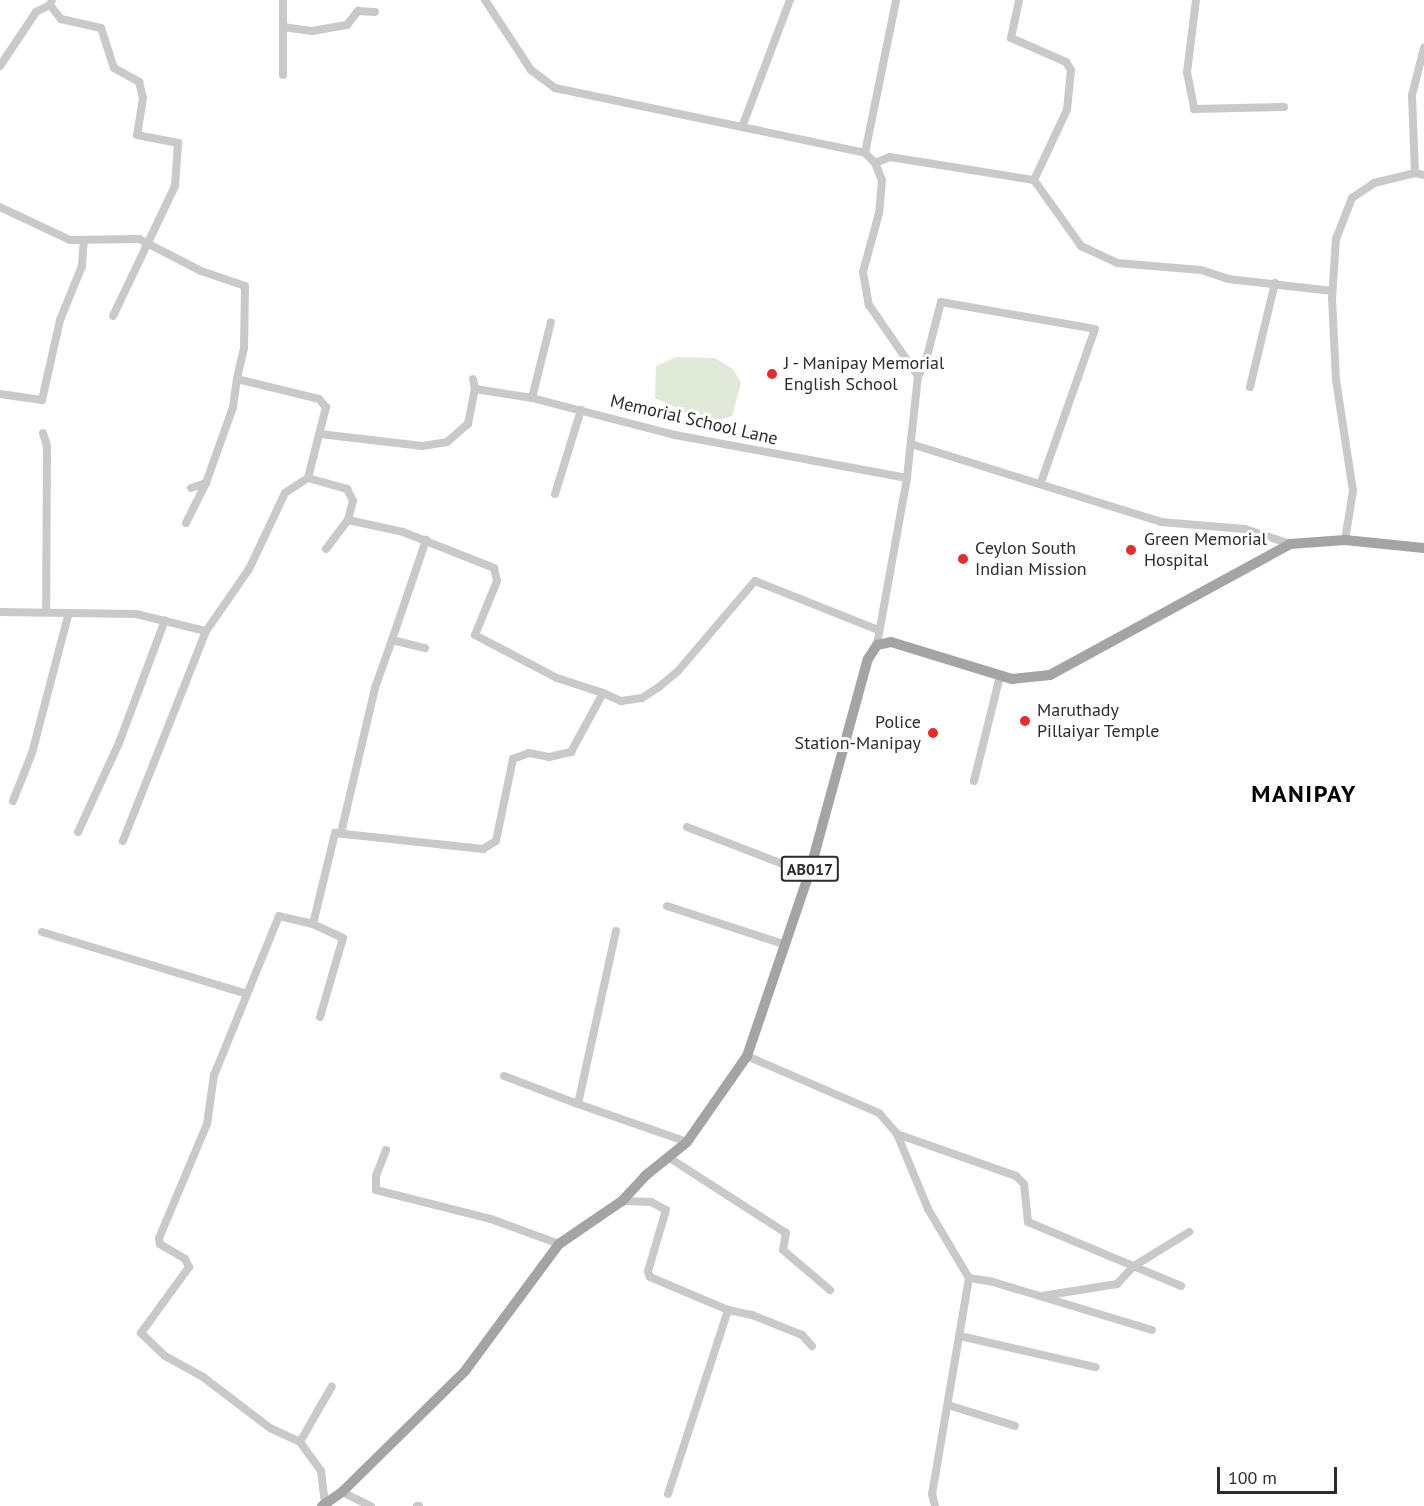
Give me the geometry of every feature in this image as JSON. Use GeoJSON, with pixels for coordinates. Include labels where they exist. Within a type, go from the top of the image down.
{"type":"FeatureCollection","features":[{"type":"Feature","properties":{"kind":"main road"},"geometry":{"type":"LineString","coordinates":[[877,645],[891,642],[1000,676],[1050,675],[1290,544],[1345,540],[1424,548]]}},
{"type":"Feature","properties":{"kind":"main road","name":"AB017"},"geometry":{"type":"LineString","coordinates":[[323,1505],[342,1492],[465,1371],[559,1244],[622,1200],[687,1142],[747,1056],[809,874],[868,659],[877,645]]}},
{"type":"Feature","properties":{"kind":"street"},"geometry":{"type":"LineString","coordinates":[[283,0],[283,75]]}},
{"type":"Feature","properties":{"kind":"street"},"geometry":{"type":"LineString","coordinates":[[485,0],[531,70],[555,88],[865,153],[875,163],[882,180],[879,213],[863,272],[869,305],[918,376]]}},
{"type":"Feature","properties":{"kind":"street"},"geometry":{"type":"LineString","coordinates":[[742,127],[790,0]]}},
{"type":"Feature","properties":{"kind":"street"},"geometry":{"type":"LineString","coordinates":[[865,153],[896,0]]}},
{"type":"Feature","properties":{"kind":"street"},"geometry":{"type":"LineString","coordinates":[[1019,0],[1011,38],[1066,62],[1071,70],[1067,110],[1034,180]]}},
{"type":"Feature","properties":{"kind":"street"},"geometry":{"type":"LineString","coordinates":[[1196,0],[1187,72],[1194,109],[1284,107]]}},
{"type":"Feature","properties":{"kind":"street"},"geometry":{"type":"LineString","coordinates":[[0,66],[36,12],[51,3],[61,19],[101,28],[114,68],[140,82],[143,98],[137,135],[178,143],[175,186],[113,316]]}},
{"type":"Feature","properties":{"kind":"street"},"geometry":{"type":"LineString","coordinates":[[283,27],[312,31],[347,25],[358,11],[375,12]]}},
{"type":"Feature","properties":{"kind":"street"},"geometry":{"type":"LineString","coordinates":[[1415,173],[1412,95],[1424,48]]}},
{"type":"Feature","properties":{"kind":"street"},"geometry":{"type":"LineString","coordinates":[[875,163],[890,157],[1034,180],[1081,246],[1117,263],[1201,270],[1228,279],[1332,291]]}},
{"type":"Feature","properties":{"kind":"street"},"geometry":{"type":"LineString","coordinates":[[1345,540],[1353,490],[1352,469],[1335,380],[1332,291],[1336,239],[1352,198],[1374,183],[1415,173],[1424,175]]}},
{"type":"Feature","properties":{"kind":"street"},"geometry":{"type":"LineString","coordinates":[[0,207],[70,240],[139,240],[149,243],[201,271],[245,286],[244,348],[233,407],[206,483],[186,524]]}},
{"type":"Feature","properties":{"kind":"street"},"geometry":{"type":"LineString","coordinates":[[0,394],[42,400],[60,320],[81,266],[84,240]]}},
{"type":"Feature","properties":{"kind":"street"},"geometry":{"type":"LineString","coordinates":[[1250,387],[1275,283]]}},
{"type":"Feature","properties":{"kind":"street"},"geometry":{"type":"LineString","coordinates":[[877,645],[907,478],[918,376],[925,364],[941,302],[1095,329],[1041,482]]}},
{"type":"Feature","properties":{"kind":"street"},"geometry":{"type":"LineString","coordinates":[[532,398],[551,322]]}},
{"type":"Feature","properties":{"kind":"street"},"geometry":{"type":"LineString","coordinates":[[123,841],[206,631],[249,569],[285,493],[308,478],[327,411],[318,399],[237,379]]}},
{"type":"Feature","properties":{"kind":"street"},"geometry":{"type":"LineString","coordinates":[[320,434],[422,446],[447,442],[468,424],[475,388],[473,379]]}},
{"type":"Feature","properties":{"kind":"street","name":"Memorial School Lane"},"geometry":{"type":"LineString","coordinates":[[475,388],[532,398],[675,435],[907,478]]}},
{"type":"Feature","properties":{"kind":"street"},"geometry":{"type":"LineString","coordinates":[[555,494],[581,410]]}},
{"type":"Feature","properties":{"kind":"street"},"geometry":{"type":"LineString","coordinates":[[43,433],[47,446],[46,612]]}},
{"type":"Feature","properties":{"kind":"street"},"geometry":{"type":"LineString","coordinates":[[911,444],[1041,482],[1161,522],[1245,529],[1290,544]]}},
{"type":"Feature","properties":{"kind":"street"},"geometry":{"type":"LineString","coordinates":[[308,478],[348,489],[353,501],[348,520],[326,549]]}},
{"type":"Feature","properties":{"kind":"street"},"geometry":{"type":"LineString","coordinates":[[191,488],[206,483]]}},
{"type":"Feature","properties":{"kind":"street"},"geometry":{"type":"LineString","coordinates":[[348,520],[426,540],[476,558],[498,572],[474,635],[557,678],[621,701],[642,698],[678,671],[755,581],[878,630]]}},
{"type":"Feature","properties":{"kind":"street"},"geometry":{"type":"LineString","coordinates":[[341,833],[375,688],[426,540]]}},
{"type":"Feature","properties":{"kind":"street"},"geometry":{"type":"LineString","coordinates":[[0,612],[46,612],[69,616],[136,614],[206,631]]}},
{"type":"Feature","properties":{"kind":"street"},"geometry":{"type":"LineString","coordinates":[[13,801],[32,753],[69,616]]}},
{"type":"Feature","properties":{"kind":"street"},"geometry":{"type":"LineString","coordinates":[[78,832],[119,743],[165,620]]}},
{"type":"Feature","properties":{"kind":"street"},"geometry":{"type":"LineString","coordinates":[[392,640],[425,648]]}},
{"type":"Feature","properties":{"kind":"street"},"geometry":{"type":"LineString","coordinates":[[974,781],[1000,676]]}},
{"type":"Feature","properties":{"kind":"street"},"geometry":{"type":"LineString","coordinates":[[313,924],[335,833],[483,849],[496,841],[502,825],[513,759],[529,753],[549,757],[571,752],[603,693]]}},
{"type":"Feature","properties":{"kind":"street"},"geometry":{"type":"LineString","coordinates":[[687,827],[809,874]]}},
{"type":"Feature","properties":{"kind":"street"},"geometry":{"type":"LineString","coordinates":[[667,906],[786,945]]}},
{"type":"Feature","properties":{"kind":"street"},"geometry":{"type":"LineString","coordinates":[[320,1017],[343,938],[313,924],[279,916],[214,1075],[207,1124],[159,1238],[160,1244],[184,1259],[189,1268],[141,1333],[165,1356],[203,1377],[270,1428],[300,1442],[321,1471],[323,1505]]}},
{"type":"Feature","properties":{"kind":"street"},"geometry":{"type":"LineString","coordinates":[[578,1104],[616,931]]}},
{"type":"Feature","properties":{"kind":"street"},"geometry":{"type":"LineString","coordinates":[[42,932],[247,994]]}},
{"type":"Feature","properties":{"kind":"street"},"geometry":{"type":"LineString","coordinates":[[747,1056],[879,1113],[897,1134],[928,1209],[969,1278],[932,1494],[935,1506]]}},
{"type":"Feature","properties":{"kind":"street"},"geometry":{"type":"LineString","coordinates":[[504,1076],[687,1142]]}},
{"type":"Feature","properties":{"kind":"street"},"geometry":{"type":"LineString","coordinates":[[897,1134],[1016,1176],[1024,1184],[1028,1222],[1180,1287]]}},
{"type":"Feature","properties":{"kind":"street"},"geometry":{"type":"LineString","coordinates":[[386,1150],[376,1176],[376,1190],[491,1220],[559,1244]]}},
{"type":"Feature","properties":{"kind":"street"},"geometry":{"type":"LineString","coordinates":[[668,1157],[786,1233],[783,1250],[830,1290]]}},
{"type":"Feature","properties":{"kind":"street"},"geometry":{"type":"LineString","coordinates":[[622,1200],[651,1202],[666,1210],[648,1271],[650,1277],[728,1310],[752,1315],[802,1335],[812,1347]]}},
{"type":"Feature","properties":{"kind":"street"},"geometry":{"type":"LineString","coordinates":[[1037,1296],[1117,1284],[1134,1266],[1189,1232]]}},
{"type":"Feature","properties":{"kind":"street"},"geometry":{"type":"LineString","coordinates":[[969,1278],[1152,1330]]}},
{"type":"Feature","properties":{"kind":"street"},"geometry":{"type":"LineString","coordinates":[[668,1494],[728,1310]]}},
{"type":"Feature","properties":{"kind":"street"},"geometry":{"type":"LineString","coordinates":[[960,1336],[1095,1367]]}},
{"type":"Feature","properties":{"kind":"street"},"geometry":{"type":"LineString","coordinates":[[300,1442],[332,1386]]}},
{"type":"Feature","properties":{"kind":"street"},"geometry":{"type":"LineString","coordinates":[[948,1405],[1015,1426]]}},
{"type":"Feature","properties":{"kind":"street"},"geometry":{"type":"LineString","coordinates":[[342,1492],[371,1506]]}},
{"type":"Feature","properties":{"kind":"green space"},"geometry":{"type":"Polygon","coordinates":[[[676,357],[715,358],[733,369],[741,383],[732,416],[709,423],[655,398],[656,366],[676,357]]]}},
{"type":"Feature","properties":{"kind":"place","name":"J - Manipay Memorial English School"},"geometry":{"type":"Point","coordinates":[772,374]}},
{"type":"Feature","properties":{"kind":"place","name":"Green Memorial Hospital"},"geometry":{"type":"Point","coordinates":[1131,550]}},
{"type":"Feature","properties":{"kind":"place","name":"Ceylon South Indian Mission"},"geometry":{"type":"Point","coordinates":[963,559]}},
{"type":"Feature","properties":{"kind":"place","name":"Maruthady Pillaiyar Temple"},"geometry":{"type":"Point","coordinates":[1025,721]}},
{"type":"Feature","properties":{"kind":"place","name":"Police Station-Manipay"},"geometry":{"type":"Point","coordinates":[933,733]}},
{"type":"Feature","properties":{"kind":"district","name":"MANIPAY"},"geometry":{"type":"Point","coordinates":[1304,794]}}]}
